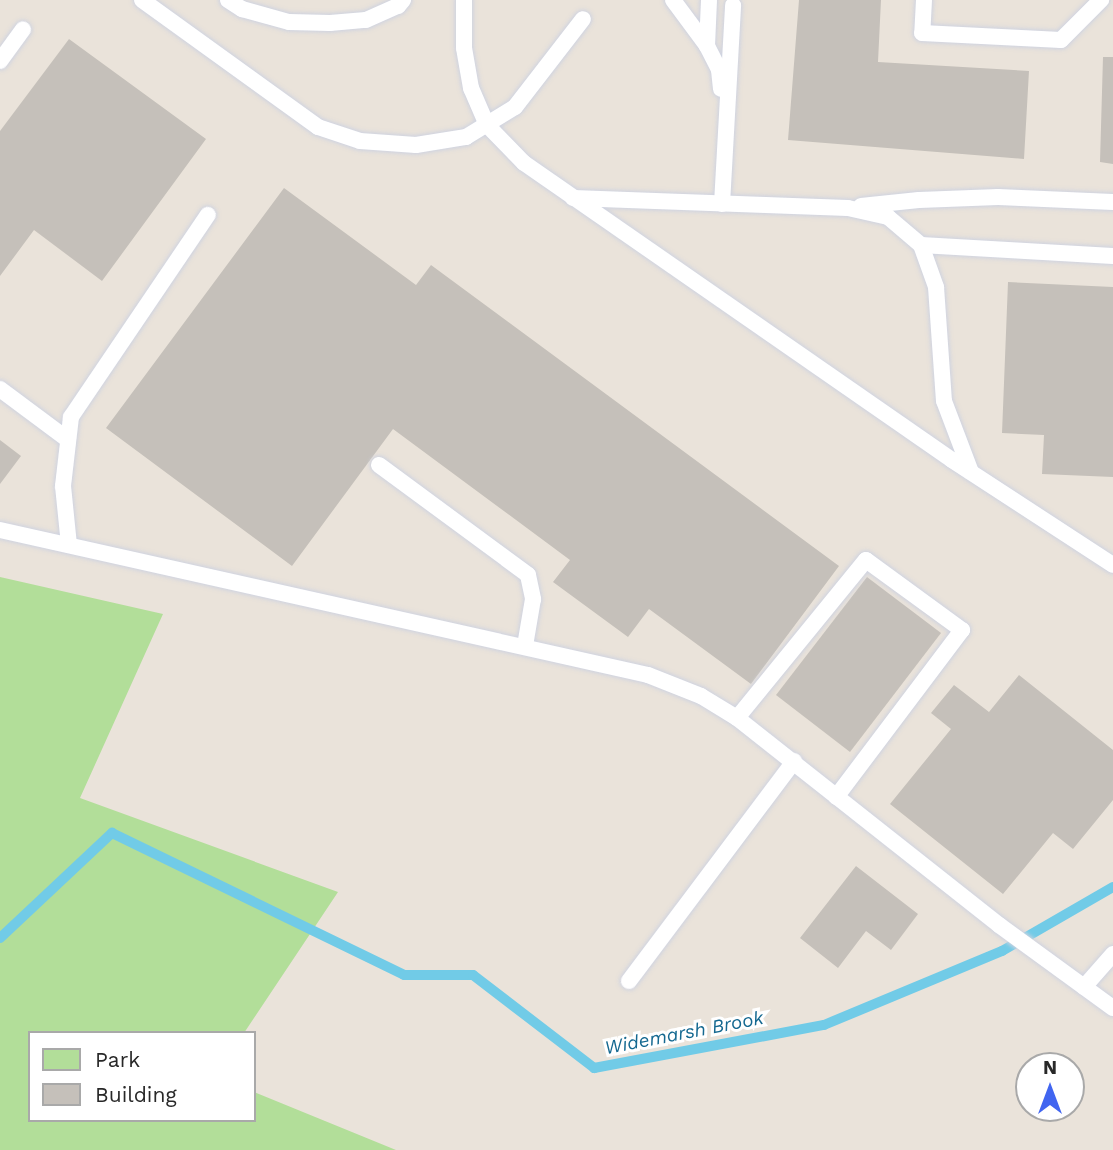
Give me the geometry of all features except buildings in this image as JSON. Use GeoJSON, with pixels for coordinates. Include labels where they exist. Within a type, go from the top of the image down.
{"type":"FeatureCollection","features":[{"type":"Feature","properties":{"kind":"lane"},"geometry":{"type":"LineString","coordinates":[[142,0],[318,127],[360,141],[416,145],[466,137],[514,107],[583,19]]}},
{"type":"Feature","properties":{"kind":"lane"},"geometry":{"type":"LineString","coordinates":[[228,0],[242,9],[289,22],[330,23],[366,20],[398,6],[403,0]]}},
{"type":"Feature","properties":{"kind":"lane"},"geometry":{"type":"LineString","coordinates":[[464,0],[464,48],[471,89],[487,125],[524,163],[971,472],[1113,565]]}},
{"type":"Feature","properties":{"kind":"lane"},"geometry":{"type":"LineString","coordinates":[[673,0],[707,46],[719,70],[726,123]]}},
{"type":"Feature","properties":{"kind":"lane"},"geometry":{"type":"LineString","coordinates":[[707,46],[709,0]]}},
{"type":"Feature","properties":{"kind":"lane"},"geometry":{"type":"LineString","coordinates":[[924,0],[922,33],[1061,40],[1104,4]]}},
{"type":"Feature","properties":{"kind":"lane"},"geometry":{"type":"LineString","coordinates":[[722,204],[733,5]]}},
{"type":"Feature","properties":{"kind":"lane"},"geometry":{"type":"LineString","coordinates":[[0,61],[23,29]]}},
{"type":"Feature","properties":{"kind":"lane"},"geometry":{"type":"LineString","coordinates":[[573,198],[848,208],[919,200],[998,197],[1113,202]]}},
{"type":"Feature","properties":{"kind":"lane"},"geometry":{"type":"LineString","coordinates":[[848,208],[888,216],[921,245],[936,286],[944,401],[971,472]]}},
{"type":"Feature","properties":{"kind":"lane"},"geometry":{"type":"LineString","coordinates":[[69,545],[63,486],[71,417],[208,215]]}},
{"type":"Feature","properties":{"kind":"lane"},"geometry":{"type":"LineString","coordinates":[[921,245],[1113,256]]}},
{"type":"Feature","properties":{"kind":"lane"},"geometry":{"type":"LineString","coordinates":[[0,389],[67,439]]}},
{"type":"Feature","properties":{"kind":"lane"},"geometry":{"type":"LineString","coordinates":[[379,465],[528,575],[533,599],[525,646]]}},
{"type":"Feature","properties":{"kind":"lane"},"geometry":{"type":"LineString","coordinates":[[0,530],[648,675],[701,696],[737,718],[999,925],[1113,1008]]}},
{"type":"Feature","properties":{"kind":"lane"},"geometry":{"type":"LineString","coordinates":[[737,718],[866,559],[962,630],[836,797]]}},
{"type":"Feature","properties":{"kind":"lane"},"geometry":{"type":"LineString","coordinates":[[629,981],[793,761]]}},
{"type":"Feature","properties":{"kind":"lane"},"geometry":{"type":"LineString","coordinates":[[1084,987],[1113,954]]}},
{"type":"Feature","properties":{"kind":"green space"},"geometry":{"type":"Polygon","coordinates":[[[0,577],[163,614],[80,798],[338,892],[245,1031],[28,1031],[28,1122],[256,1122],[256,1093],[396,1150],[0,1150],[0,577]]]}},
{"type":"Feature","properties":{"kind":"waterway","name":"Widemarsh Brook"},"geometry":{"type":"LineString","coordinates":[[0,938],[112,833],[404,975],[473,975],[594,1068],[824,1025],[1002,951],[1113,887]]}}]}
